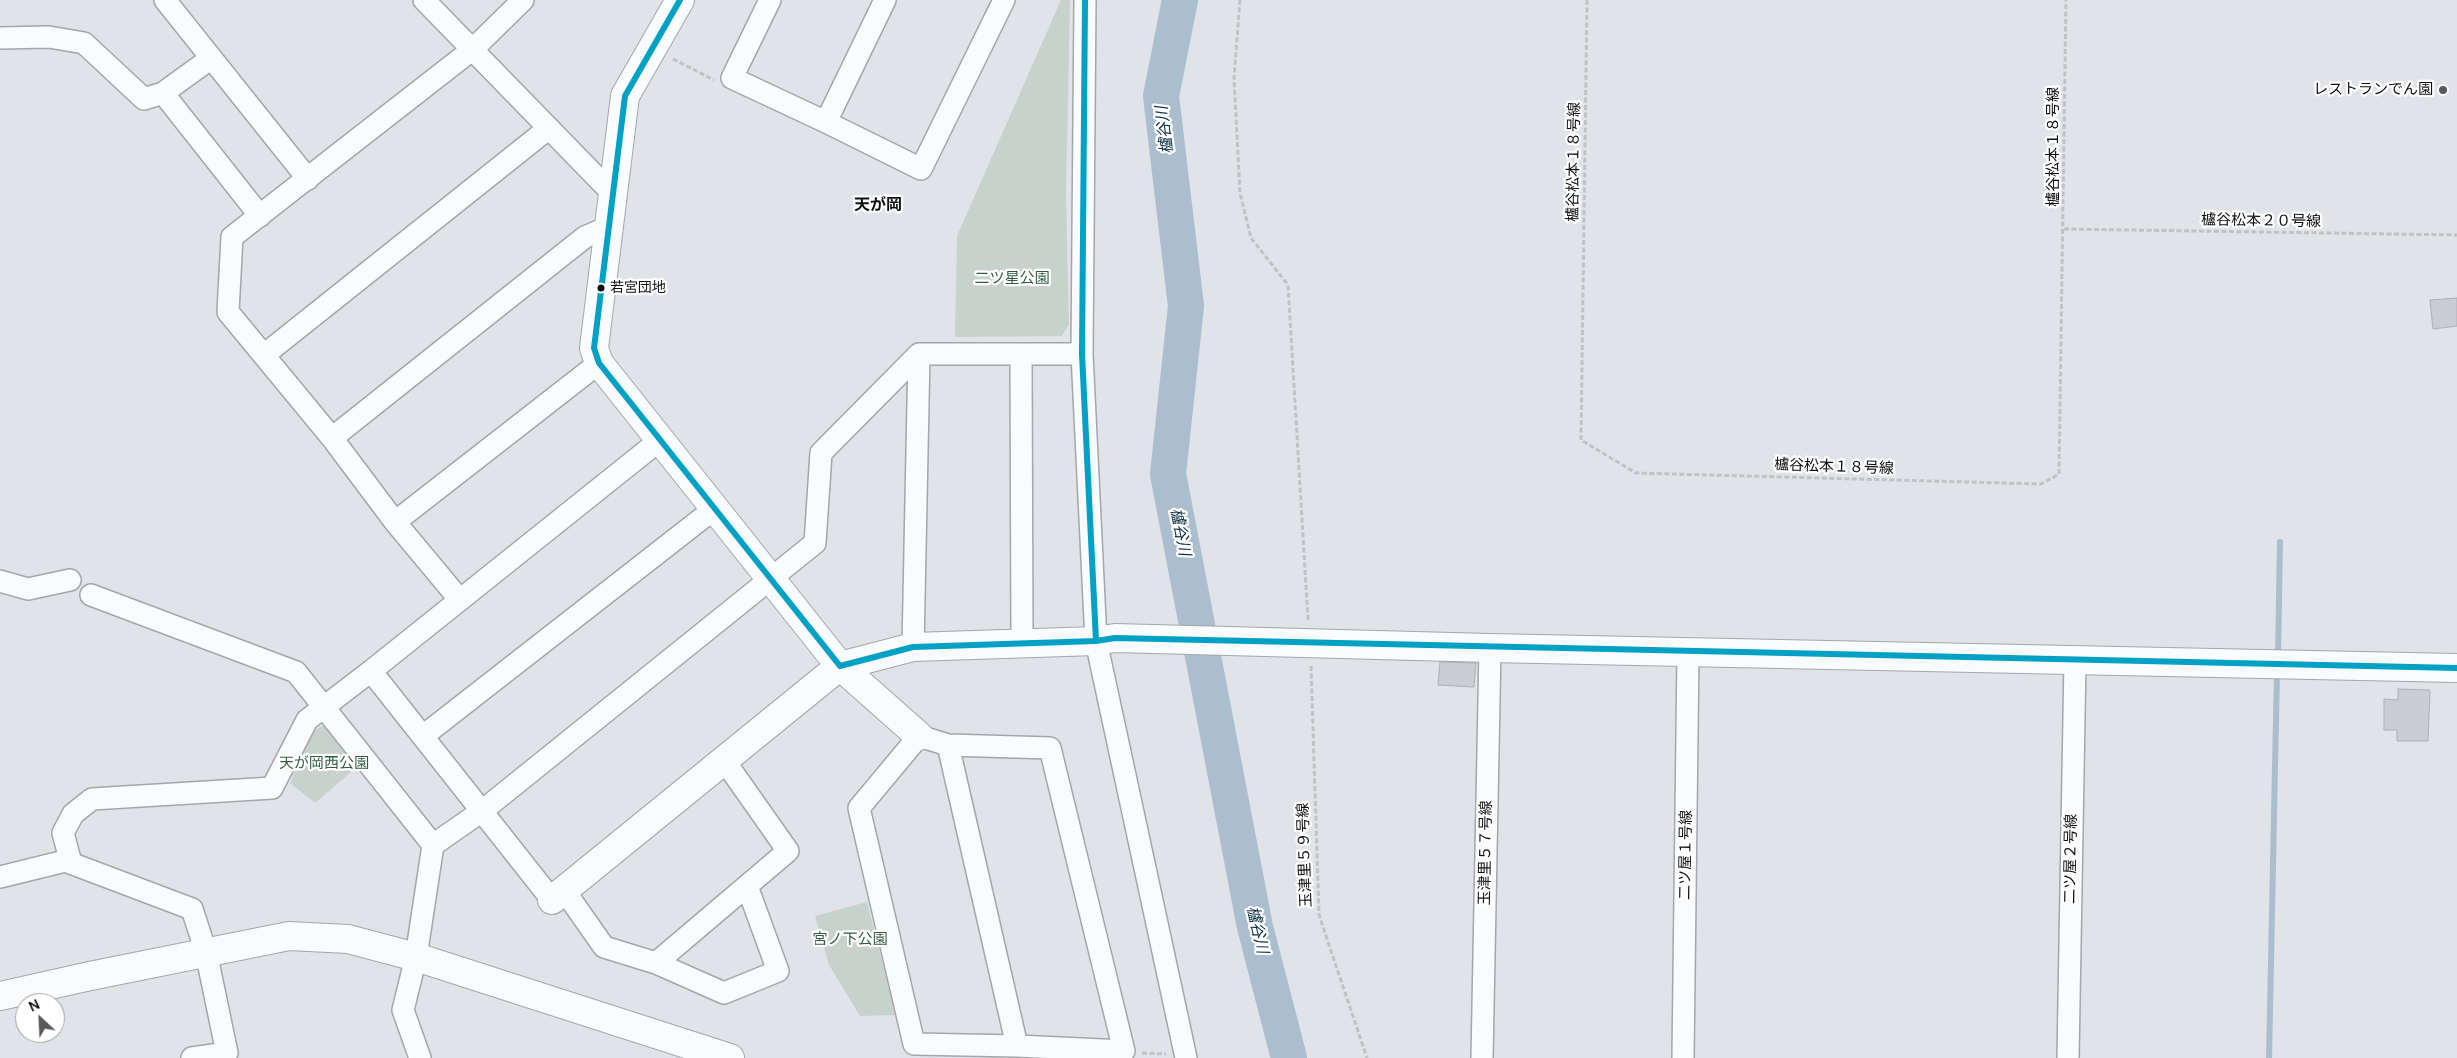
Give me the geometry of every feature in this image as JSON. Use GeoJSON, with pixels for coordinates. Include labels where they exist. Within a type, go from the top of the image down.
{"type":"FeatureCollection","features":[{"type":"Feature","properties":{"kind":"street"},"geometry":{"type":"LineString","coordinates":[[165,0],[308,180]]}},
{"type":"Feature","properties":{"kind":"street"},"geometry":{"type":"LineString","coordinates":[[424,0],[612,193]]}},
{"type":"Feature","properties":{"kind":"street"},"geometry":{"type":"LineString","coordinates":[[460,600],[396,522],[332,438],[228,312],[232,237],[308,180],[473,49],[523,0]]}},
{"type":"Feature","properties":{"kind":"street"},"geometry":{"type":"LineString","coordinates":[[680,0],[625,96],[594,348],[599,363],[840,666],[919,736],[948,745],[1050,748],[1124,1052],[1017,1046],[914,1044],[859,808],[919,736]]}},
{"type":"Feature","properties":{"kind":"street"},"geometry":{"type":"LineString","coordinates":[[770,0],[732,78],[826,122],[921,170],[1004,0]]}},
{"type":"Feature","properties":{"kind":"street"},"geometry":{"type":"LineString","coordinates":[[826,122],[886,0]]}},
{"type":"Feature","properties":{"kind":"street"},"geometry":{"type":"LineString","coordinates":[[1085,0],[1082,354],[1105,639],[1185,1056]]}},
{"type":"Feature","properties":{"kind":"street"},"geometry":{"type":"LineString","coordinates":[[0,38],[49,37],[84,44],[144,99],[163,93],[210,59]]}},
{"type":"Feature","properties":{"kind":"street"},"geometry":{"type":"LineString","coordinates":[[163,93],[260,216]]}},
{"type":"Feature","properties":{"kind":"street"},"geometry":{"type":"LineString","coordinates":[[264,355],[549,128]]}},
{"type":"Feature","properties":{"kind":"street"},"geometry":{"type":"LineString","coordinates":[[332,438],[585,237],[608,226]]}},
{"type":"Feature","properties":{"kind":"street"},"geometry":{"type":"LineString","coordinates":[[420,1058],[403,1010],[416,958],[433,845],[482,810],[815,543],[821,454],[919,354],[1082,354]]}},
{"type":"Feature","properties":{"kind":"street"},"geometry":{"type":"LineString","coordinates":[[913,647],[919,354]]}},
{"type":"Feature","properties":{"kind":"street"},"geometry":{"type":"LineString","coordinates":[[1022,354],[1022,644]]}},
{"type":"Feature","properties":{"kind":"street"},"geometry":{"type":"LineString","coordinates":[[396,522],[599,363]]}},
{"type":"Feature","properties":{"kind":"street"},"geometry":{"type":"LineString","coordinates":[[71,863],[63,834],[73,814],[92,799],[272,788],[307,720],[372,671],[660,440]]}},
{"type":"Feature","properties":{"kind":"street"},"geometry":{"type":"LineString","coordinates":[[423,736],[714,509]]}},
{"type":"Feature","properties":{"kind":"street"},"geometry":{"type":"LineString","coordinates":[[0,581],[28,589],[70,580]]}},
{"type":"Feature","properties":{"kind":"street"},"geometry":{"type":"LineString","coordinates":[[91,595],[296,672],[433,845]]}},
{"type":"Feature","properties":{"kind":"street"},"geometry":{"type":"LineString","coordinates":[[558,895],[840,666],[913,647],[1022,644],[1105,639],[2457,668]]}},
{"type":"Feature","properties":{"kind":"street","name":"玉津里５７号線"},"geometry":{"type":"LineString","coordinates":[[1482,1058],[1490,648]]}},
{"type":"Feature","properties":{"kind":"street","name":"二ツ屋１号線"},"geometry":{"type":"LineString","coordinates":[[1683,1058],[1688,652]]}},
{"type":"Feature","properties":{"kind":"street","name":"二ツ屋２号線"},"geometry":{"type":"LineString","coordinates":[[2068,1058],[2075,660]]}},
{"type":"Feature","properties":{"kind":"street"},"geometry":{"type":"LineString","coordinates":[[372,671],[482,810],[604,947],[656,963],[724,993],[778,971],[747,886]]}},
{"type":"Feature","properties":{"kind":"street"},"geometry":{"type":"LineString","coordinates":[[948,745],[1017,1046]]}},
{"type":"Feature","properties":{"kind":"street"},"geometry":{"type":"LineString","coordinates":[[656,963],[788,851],[724,760]]}},
{"type":"Feature","properties":{"kind":"street"},"geometry":{"type":"LineString","coordinates":[[0,878],[65,861],[192,909],[206,952],[227,1053],[192,1058]]}},
{"type":"Feature","properties":{"kind":"street"},"geometry":{"type":"LineString","coordinates":[[0,996],[289,936],[348,939],[416,958],[730,1058]]}},
{"type":"Feature","properties":{"kind":"path","name":"玉津里５９号線"},"geometry":{"type":"LineString","coordinates":[[1240,0],[1234,78],[1240,193],[1252,238],[1288,285],[1318,915],[1367,1058]]}},
{"type":"Feature","properties":{"kind":"path","name":"櫨谷松本１８号線"},"geometry":{"type":"LineString","coordinates":[[1588,0],[1581,440],[1636,472],[2041,484],[2059,474],[2066,0]]}},
{"type":"Feature","properties":{"kind":"path"},"geometry":{"type":"LineString","coordinates":[[653,48],[712,80],[732,78]]}},
{"type":"Feature","properties":{"kind":"path","name":"櫨谷松本２０号線"},"geometry":{"type":"LineString","coordinates":[[2064,230],[2457,235]]}},
{"type":"Feature","properties":{"kind":"path"},"geometry":{"type":"LineString","coordinates":[[1124,1052],[1185,1056]]}},
{"type":"Feature","properties":{"kind":"green space","name":"二ツ星公園"},"geometry":{"type":"Polygon","coordinates":[[[1061,0],[1070,0],[1066,197],[1069,324],[1062,336],[955,337],[957,236],[1061,0]]]}},
{"type":"Feature","properties":{"kind":"green space","name":"天が岡西公園"},"geometry":{"type":"Polygon","coordinates":[[[324,725],[357,767],[315,803],[290,783],[312,732],[324,725]]]}},
{"type":"Feature","properties":{"kind":"green space","name":"宮ノ下公園"},"geometry":{"type":"Polygon","coordinates":[[[867,902],[896,1015],[860,1016],[829,965],[815,916],[867,902]]]}},
{"type":"Feature","properties":{"kind":"building"},"geometry":{"type":"Polygon","coordinates":[[[2457,298],[2457,326],[2433,329],[2430,300],[2457,298]]]}},
{"type":"Feature","properties":{"kind":"building"},"geometry":{"type":"Polygon","coordinates":[[[1440,662],[1476,663],[1474,687],[1438,685],[1440,662]]]}},
{"type":"Feature","properties":{"kind":"building"},"geometry":{"type":"Polygon","coordinates":[[[2398,689],[2430,690],[2428,741],[2397,741],[2397,730],[2384,730],[2384,699],[2398,700],[2398,689]]]}},
{"type":"Feature","properties":{"kind":"waterway","name":"櫨谷川"},"geometry":{"type":"LineString","coordinates":[[1180,0],[1161,96],[1186,306],[1168,474],[1255,927],[1289,1058]]}},
{"type":"Feature","properties":{"kind":"waterway"},"geometry":{"type":"LineString","coordinates":[[2278,658],[2280,542]]}},
{"type":"Feature","properties":{"kind":"waterway"},"geometry":{"type":"LineString","coordinates":[[2269,1058],[2277,671]]}},
{"type":"Feature","properties":{"kind":"transit line"},"geometry":{"type":"LineString","coordinates":[[680,0],[625,96],[594,348],[599,363],[840,666]]}},
{"type":"Feature","properties":{"kind":"transit line"},"geometry":{"type":"LineString","coordinates":[[1085,0],[1082,354],[1096,641]]}},
{"type":"Feature","properties":{"kind":"transit line"},"geometry":{"type":"LineString","coordinates":[[840,666],[913,647],[1096,641],[1115,638],[2457,668]]}},
{"type":"Feature","properties":{"kind":"place","name":"レストランでん園"},"geometry":{"type":"Point","coordinates":[2443,90]}},
{"type":"Feature","properties":{"kind":"place","name":"若宮団地"},"geometry":{"type":"Point","coordinates":[601,288]}},
{"type":"Feature","properties":{"kind":"district","name":"天が岡"},"geometry":{"type":"Point","coordinates":[878,206]}}]}
